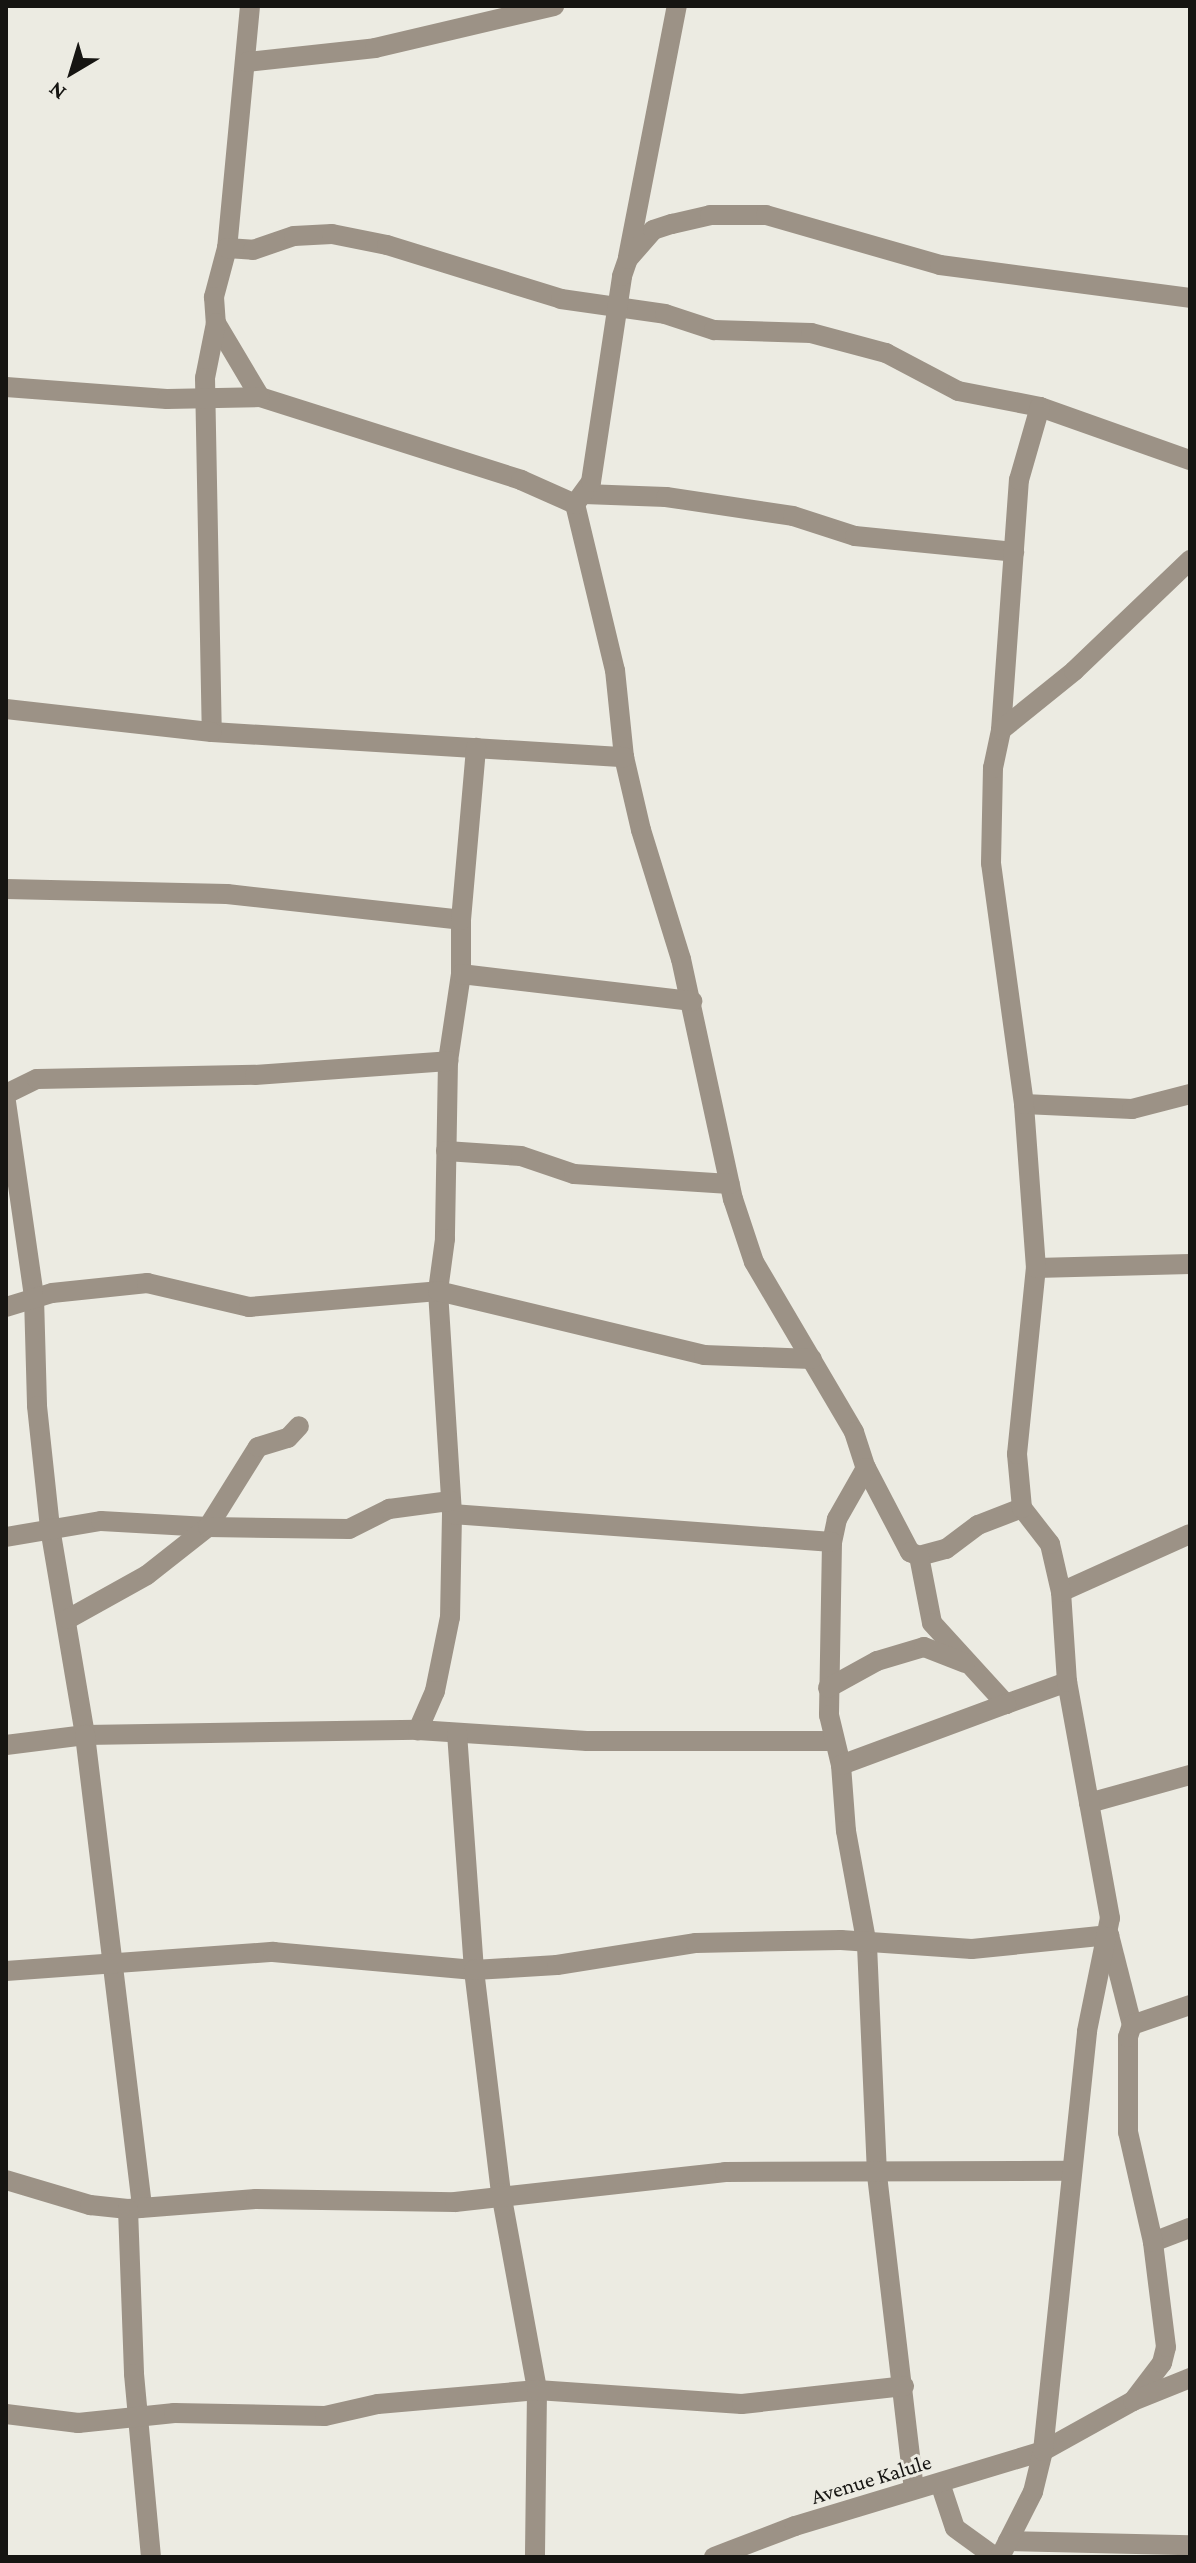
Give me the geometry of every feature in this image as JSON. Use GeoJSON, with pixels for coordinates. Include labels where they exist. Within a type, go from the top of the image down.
{"type":"FeatureCollection","features":[{"type":"Feature","properties":{"kind":"street"},"geometry":{"type":"LineString","coordinates":[[212,732],[206,398],[216,323],[214,297],[227,248],[250,6]]}},
{"type":"Feature","properties":{"kind":"street"},"geometry":{"type":"LineString","coordinates":[[247,62],[375,48],[554,6]]}},
{"type":"Feature","properties":{"kind":"street"},"geometry":{"type":"LineString","coordinates":[[676,6],[617,307],[597,451],[580,499],[615,670],[624,757],[692,1001],[730,1184],[754,1262],[854,1432],[866,1468],[905,1544],[919,1556],[932,1623],[924,1647]]}},
{"type":"Feature","properties":{"kind":"street"},"geometry":{"type":"LineString","coordinates":[[628,259],[653,230],[710,215],[766,215],[940,265],[1190,298]]}},
{"type":"Feature","properties":{"kind":"street"},"geometry":{"type":"LineString","coordinates":[[227,248],[253,250],[311,233],[361,238],[515,288],[617,307],[714,330],[782,328],[839,339],[914,365],[958,391],[1040,407],[1190,460]]}},
{"type":"Feature","properties":{"kind":"street"},"geometry":{"type":"LineString","coordinates":[[216,323],[260,397]]}},
{"type":"Feature","properties":{"kind":"street"},"geometry":{"type":"LineString","coordinates":[[6,387],[49,394],[260,397],[580,499],[666,497],[793,516],[855,536],[1014,552]]}},
{"type":"Feature","properties":{"kind":"street"},"geometry":{"type":"LineString","coordinates":[[1040,407],[1023,453],[1001,730],[990,798],[991,863],[1004,927],[1024,1104],[1036,1268],[1017,1454],[1022,1508],[1050,1544],[1061,1592],[1067,1682],[1108,1891],[1109,1935],[1132,2025],[1125,2057],[1128,2132],[1153,2242],[1166,2356],[1133,2401]]}},
{"type":"Feature","properties":{"kind":"street"},"geometry":{"type":"LineString","coordinates":[[1001,730],[1074,671],[1190,560]]}},
{"type":"Feature","properties":{"kind":"street"},"geometry":{"type":"LineString","coordinates":[[6,709],[212,732],[624,757]]}},
{"type":"Feature","properties":{"kind":"street"},"geometry":{"type":"LineString","coordinates":[[418,1730],[435,1691],[450,1617],[451,1508],[438,1291],[448,1061],[461,974],[461,920],[476,748]]}},
{"type":"Feature","properties":{"kind":"street"},"geometry":{"type":"LineString","coordinates":[[6,889],[227,894],[461,920]]}},
{"type":"Feature","properties":{"kind":"street"},"geometry":{"type":"LineString","coordinates":[[461,974],[692,1001]]}},
{"type":"Feature","properties":{"kind":"street"},"geometry":{"type":"LineString","coordinates":[[6,1094],[37,1079],[255,1075],[448,1061]]}},
{"type":"Feature","properties":{"kind":"street"},"geometry":{"type":"LineString","coordinates":[[1024,1104],[1132,1109],[1190,1094]]}},
{"type":"Feature","properties":{"kind":"street"},"geometry":{"type":"LineString","coordinates":[[6,1102],[34,1297],[37,1406],[50,1528],[68,1619],[85,1735],[114,1966],[135,2209],[138,2415],[151,2557]]}},
{"type":"Feature","properties":{"kind":"street"},"geometry":{"type":"LineString","coordinates":[[446,1151],[521,1156],[574,1174],[730,1184]]}},
{"type":"Feature","properties":{"kind":"street"},"geometry":{"type":"LineString","coordinates":[[1036,1268],[1190,1264]]}},
{"type":"Feature","properties":{"kind":"street"},"geometry":{"type":"LineString","coordinates":[[6,1307],[34,1297],[147,1283],[249,1307],[438,1291],[704,1355],[812,1359]]}},
{"type":"Feature","properties":{"kind":"street"},"geometry":{"type":"LineString","coordinates":[[68,1619],[147,1575],[208,1527],[258,1447],[288,1438],[299,1426]]}},
{"type":"Feature","properties":{"kind":"street"},"geometry":{"type":"LineString","coordinates":[[866,1468],[837,1519],[832,1542],[828,1688],[833,1741],[841,1765],[846,1831],[867,1945],[877,2175],[914,2489]]}},
{"type":"Feature","properties":{"kind":"street"},"geometry":{"type":"LineString","coordinates":[[6,1537],[50,1528],[149,1521],[208,1527],[349,1529],[389,1509],[451,1508],[832,1542]]}},
{"type":"Feature","properties":{"kind":"street"},"geometry":{"type":"LineString","coordinates":[[919,1556],[946,1549],[978,1525],[1022,1508]]}},
{"type":"Feature","properties":{"kind":"street"},"geometry":{"type":"LineString","coordinates":[[1061,1592],[1190,1534]]}},
{"type":"Feature","properties":{"kind":"street"},"geometry":{"type":"LineString","coordinates":[[932,1623],[1006,1704]]}},
{"type":"Feature","properties":{"kind":"street"},"geometry":{"type":"LineString","coordinates":[[828,1688],[877,1661],[924,1647],[969,1664]]}},
{"type":"Feature","properties":{"kind":"street"},"geometry":{"type":"LineString","coordinates":[[841,1765],[1067,1682]]}},
{"type":"Feature","properties":{"kind":"street"},"geometry":{"type":"LineString","coordinates":[[6,1745],[85,1735],[418,1730],[587,1741],[833,1741]]}},
{"type":"Feature","properties":{"kind":"street"},"geometry":{"type":"LineString","coordinates":[[457,1733],[474,1970],[501,2193],[537,2390],[535,2557]]}},
{"type":"Feature","properties":{"kind":"street"},"geometry":{"type":"LineString","coordinates":[[1089,1803],[1190,1775]]}},
{"type":"Feature","properties":{"kind":"street"},"geometry":{"type":"LineString","coordinates":[[6,1971],[114,1966],[273,1952],[474,1970],[557,1965],[696,1943],[841,1940],[867,1945],[972,1949],[1109,1935]]}},
{"type":"Feature","properties":{"kind":"street"},"geometry":{"type":"LineString","coordinates":[[1001,2552],[1033,2492],[1043,2451],[1087,2031],[1109,1935]]}},
{"type":"Feature","properties":{"kind":"street"},"geometry":{"type":"LineString","coordinates":[[1132,2025],[1190,2005]]}},
{"type":"Feature","properties":{"kind":"street"},"geometry":{"type":"LineString","coordinates":[[6,2180],[90,2205],[135,2209],[256,2199],[433,2203],[501,2193],[634,2186],[725,2172],[810,2169],[877,2175],[1071,2171]]}},
{"type":"Feature","properties":{"kind":"street"},"geometry":{"type":"LineString","coordinates":[[1153,2242],[1190,2228]]}},
{"type":"Feature","properties":{"kind":"street"},"geometry":{"type":"LineString","coordinates":[[1166,2356],[1190,2371]]}},
{"type":"Feature","properties":{"kind":"street","name":"Avenue Kalule"},"geometry":{"type":"LineString","coordinates":[[714,2557],[754,2549],[914,2489],[1043,2451],[1133,2401],[1190,2378]]}},
{"type":"Feature","properties":{"kind":"street"},"geometry":{"type":"LineString","coordinates":[[6,2414],[78,2423],[138,2415],[325,2416],[378,2404],[537,2390],[742,2404],[904,2386]]}},
{"type":"Feature","properties":{"kind":"street"},"geometry":{"type":"LineString","coordinates":[[940,2483],[955,2528],[1001,2552],[1190,2545]]}}]}
